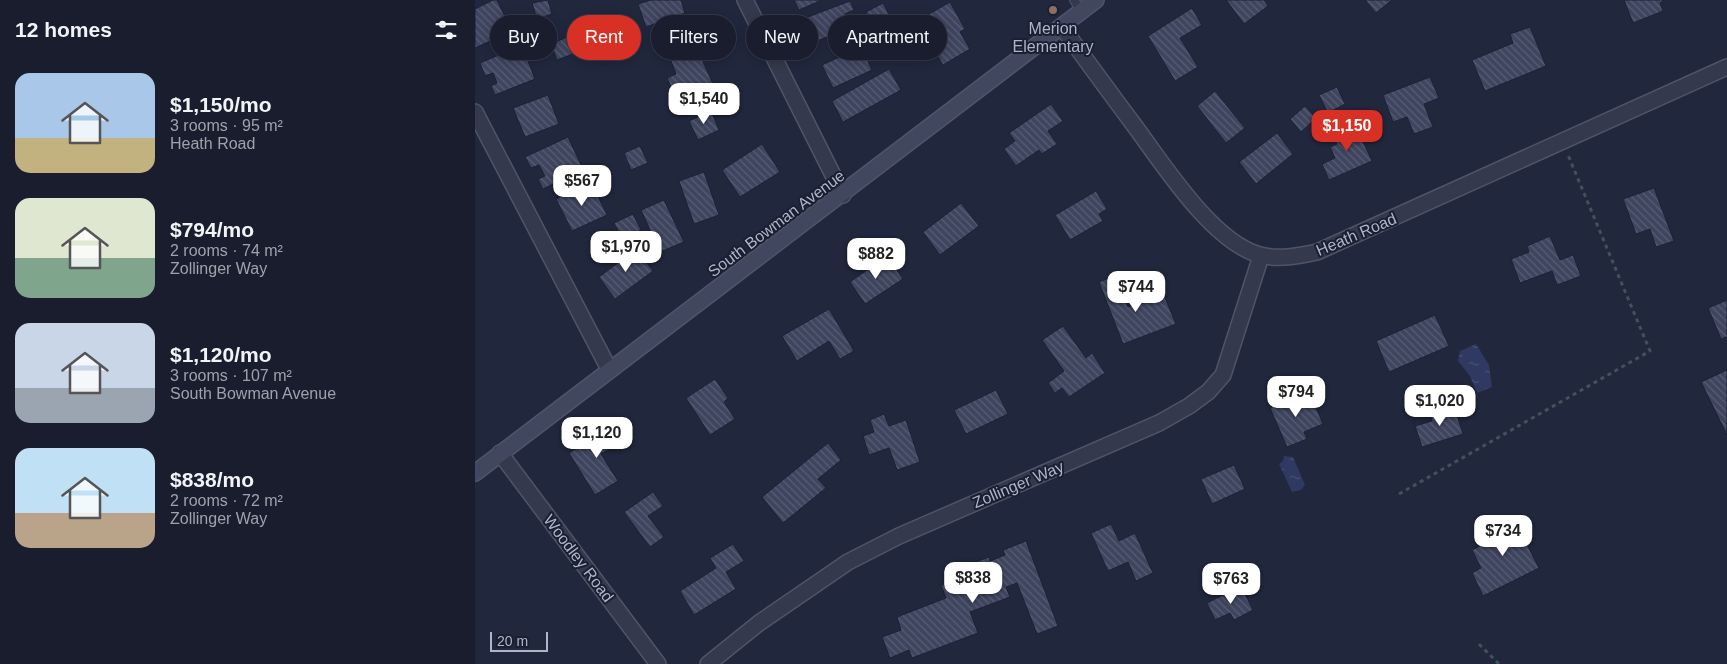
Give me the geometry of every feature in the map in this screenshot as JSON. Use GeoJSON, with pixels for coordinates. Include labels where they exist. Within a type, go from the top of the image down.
{"type":"FeatureCollection","features":[{"type":"Feature","properties":{"kind":"street"},"geometry":{"type":"LineString","coordinates":[[745,0],[843,194]]}},
{"type":"Feature","properties":{"kind":"street","name":"South Bowman Avenue"},"geometry":{"type":"LineString","coordinates":[[475,473],[609,369],[843,194],[1061,27],[1077,6],[1096,0]]}},
{"type":"Feature","properties":{"kind":"street","name":"Heath Road"},"geometry":{"type":"LineString","coordinates":[[1061,27],[1185,193],[1230,238],[1261,256],[1285,257],[1317,252],[1727,67]]}},
{"type":"Feature","properties":{"kind":"street"},"geometry":{"type":"LineString","coordinates":[[475,112],[609,369]]}},
{"type":"Feature","properties":{"kind":"street","name":"Zollinger Way"},"geometry":{"type":"LineString","coordinates":[[708,664],[766,618],[848,562],[899,536],[1159,423],[1189,406],[1208,392],[1223,375],[1261,256]]}},
{"type":"Feature","properties":{"kind":"street","name":"Woodley Road"},"geometry":{"type":"LineString","coordinates":[[500,453],[659,664]]}},
{"type":"Feature","properties":{"kind":"path"},"geometry":{"type":"LineString","coordinates":[[1399,494],[1650,351],[1562,142]]}},
{"type":"Feature","properties":{"kind":"path"},"geometry":{"type":"LineString","coordinates":[[1479,644],[1499,664]]}},
{"type":"Feature","properties":{"kind":"water"},"geometry":{"type":"Polygon","coordinates":[[[1476,344],[1489,365],[1492,387],[1477,393],[1470,376],[1458,361],[1460,351],[1476,344]]]}},
{"type":"Feature","properties":{"kind":"water"},"geometry":{"type":"Polygon","coordinates":[[[1284,456],[1293,457],[1305,485],[1301,490],[1292,492],[1279,464],[1283,461],[1284,456]]]}},
{"type":"Feature","properties":{"kind":"building"},"geometry":{"type":"Polygon","coordinates":[[[493,0],[497,0],[504,15],[490,15],[490,41],[475,48],[475,9],[493,0]]]}},
{"type":"Feature","properties":{"kind":"building"},"geometry":{"type":"Polygon","coordinates":[[[548,0],[552,14],[536,15],[532,3],[548,0]]]}},
{"type":"Feature","properties":{"kind":"building"},"geometry":{"type":"Polygon","coordinates":[[[651,0],[681,0],[685,13],[679,15],[651,15],[651,25],[646,27],[638,4],[651,0]]]}},
{"type":"Feature","properties":{"kind":"building"},"geometry":{"type":"Polygon","coordinates":[[[794,0],[822,0],[799,10],[794,0]]]}},
{"type":"Feature","properties":{"kind":"building"},"geometry":{"type":"Polygon","coordinates":[[[1226,0],[1264,0],[1268,6],[1244,24],[1226,0]]]}},
{"type":"Feature","properties":{"kind":"building"},"geometry":{"type":"Polygon","coordinates":[[[1365,0],[1392,0],[1376,13],[1365,0]]]}},
{"type":"Feature","properties":{"kind":"building"},"geometry":{"type":"Polygon","coordinates":[[[1624,0],[1664,0],[1660,3],[1663,11],[1633,23],[1624,0]]]}},
{"type":"Feature","properties":{"kind":"building"},"geometry":{"type":"Polygon","coordinates":[[[850,1],[854,10],[845,15],[828,15],[828,37],[818,41],[818,15],[813,15],[850,1]]]}},
{"type":"Feature","properties":{"kind":"building"},"geometry":{"type":"Polygon","coordinates":[[[950,2],[965,29],[960,32],[970,49],[943,65],[940,60],[947,60],[947,15],[927,15],[950,2]]]}},
{"type":"Feature","properties":{"kind":"building"},"geometry":{"type":"Polygon","coordinates":[[[883,3],[889,15],[868,15],[866,12],[883,3]]]}},
{"type":"Feature","properties":{"kind":"building"},"geometry":{"type":"Polygon","coordinates":[[[1192,8],[1202,25],[1180,38],[1198,67],[1175,81],[1148,36],[1192,8]]]}},
{"type":"Feature","properties":{"kind":"building"},"geometry":{"type":"Polygon","coordinates":[[[1530,27],[1546,66],[1485,91],[1472,60],[1513,43],[1510,34],[1530,27]]]}},
{"type":"Feature","properties":{"kind":"building"},"geometry":{"type":"Polygon","coordinates":[[[567,37],[567,56],[557,60],[557,41],[567,37]]]}},
{"type":"Feature","properties":{"kind":"building"},"geometry":{"type":"Polygon","coordinates":[[[490,59],[528,60],[535,79],[495,95],[491,86],[497,83],[493,73],[485,76],[480,63],[490,59]]]}},
{"type":"Feature","properties":{"kind":"building"},"geometry":{"type":"Polygon","coordinates":[[[702,60],[715,88],[679,104],[667,78],[676,74],[671,61],[702,60]]]}},
{"type":"Feature","properties":{"kind":"building"},"geometry":{"type":"Polygon","coordinates":[[[833,60],[867,60],[872,70],[833,88],[822,65],[833,60]]]}},
{"type":"Feature","properties":{"kind":"building"},"geometry":{"type":"Polygon","coordinates":[[[889,69],[901,90],[843,122],[832,101],[889,69]]]}},
{"type":"Feature","properties":{"kind":"building"},"geometry":{"type":"Polygon","coordinates":[[[1430,77],[1439,98],[1424,104],[1433,127],[1414,134],[1407,117],[1393,122],[1383,95],[1430,77]]]}},
{"type":"Feature","properties":{"kind":"building"},"geometry":{"type":"Polygon","coordinates":[[[1337,87],[1345,104],[1328,113],[1319,95],[1337,87]]]}},
{"type":"Feature","properties":{"kind":"building"},"geometry":{"type":"Polygon","coordinates":[[[1215,91],[1245,128],[1226,143],[1197,106],[1215,91]]]}},
{"type":"Feature","properties":{"kind":"building"},"geometry":{"type":"Polygon","coordinates":[[[548,95],[559,124],[525,137],[513,108],[548,95]]]}},
{"type":"Feature","properties":{"kind":"building"},"geometry":{"type":"Polygon","coordinates":[[[1051,104],[1063,121],[1048,131],[1057,144],[1042,154],[1039,150],[1016,166],[1004,149],[1015,141],[1009,133],[1051,104]]]}},
{"type":"Feature","properties":{"kind":"building"},"geometry":{"type":"Polygon","coordinates":[[[1305,106],[1316,118],[1301,132],[1290,119],[1305,106]]]}},
{"type":"Feature","properties":{"kind":"building"},"geometry":{"type":"Polygon","coordinates":[[[711,111],[719,130],[698,140],[689,121],[711,111]]]}},
{"type":"Feature","properties":{"kind":"building"},"geometry":{"type":"Polygon","coordinates":[[[1354,122],[1372,161],[1329,180],[1322,164],[1335,158],[1330,147],[1337,144],[1331,132],[1354,122]]]}},
{"type":"Feature","properties":{"kind":"building"},"geometry":{"type":"Polygon","coordinates":[[[1277,133],[1293,154],[1256,184],[1239,162],[1277,133]]]}},
{"type":"Feature","properties":{"kind":"building"},"geometry":{"type":"Polygon","coordinates":[[[568,137],[583,169],[543,189],[538,179],[545,176],[539,165],[531,168],[525,157],[568,137]]]}},
{"type":"Feature","properties":{"kind":"building"},"geometry":{"type":"Polygon","coordinates":[[[762,144],[780,172],[740,197],[722,170],[762,144]]]}},
{"type":"Feature","properties":{"kind":"building"},"geometry":{"type":"Polygon","coordinates":[[[640,146],[648,163],[631,170],[624,153],[640,146]]]}},
{"type":"Feature","properties":{"kind":"building"},"geometry":{"type":"Polygon","coordinates":[[[704,172],[719,215],[694,224],[679,181],[704,172]]]}},
{"type":"Feature","properties":{"kind":"building"},"geometry":{"type":"Polygon","coordinates":[[[591,182],[607,215],[572,231],[556,199],[591,182]]]}},
{"type":"Feature","properties":{"kind":"building"},"geometry":{"type":"Polygon","coordinates":[[[1654,188],[1674,241],[1656,247],[1650,229],[1636,234],[1623,199],[1654,188]]]}},
{"type":"Feature","properties":{"kind":"building"},"geometry":{"type":"Polygon","coordinates":[[[1096,191],[1107,209],[1099,214],[1103,221],[1070,240],[1055,215],[1096,191]]]}},
{"type":"Feature","properties":{"kind":"building"},"geometry":{"type":"Polygon","coordinates":[[[664,200],[684,242],[660,252],[641,210],[664,200]]]}},
{"type":"Feature","properties":{"kind":"building"},"geometry":{"type":"Polygon","coordinates":[[[961,203],[979,226],[940,255],[923,232],[961,203]]]}},
{"type":"Feature","properties":{"kind":"building"},"geometry":{"type":"Polygon","coordinates":[[[633,214],[641,230],[622,239],[614,223],[633,214]]]}},
{"type":"Feature","properties":{"kind":"building"},"geometry":{"type":"Polygon","coordinates":[[[1550,236],[1560,260],[1573,255],[1581,276],[1557,285],[1552,271],[1520,283],[1511,259],[1529,252],[1527,246],[1550,236]]]}},
{"type":"Feature","properties":{"kind":"building"},"geometry":{"type":"Polygon","coordinates":[[[633,245],[653,271],[615,299],[599,277],[623,259],[620,255],[633,245]]]}},
{"type":"Feature","properties":{"kind":"building"},"geometry":{"type":"Polygon","coordinates":[[[887,256],[903,279],[865,304],[850,282],[887,256]]]}},
{"type":"Feature","properties":{"kind":"building"},"geometry":{"type":"Polygon","coordinates":[[[1116,275],[1128,307],[1163,293],[1176,324],[1123,344],[1099,282],[1116,275]]]}},
{"type":"Feature","properties":{"kind":"building"},"geometry":{"type":"Polygon","coordinates":[[[1727,300],[1727,337],[1721,339],[1708,308],[1727,300]]]}},
{"type":"Feature","properties":{"kind":"building"},"geometry":{"type":"Polygon","coordinates":[[[829,309],[854,351],[840,359],[829,341],[797,361],[782,336],[829,309]]]}},
{"type":"Feature","properties":{"kind":"building"},"geometry":{"type":"Polygon","coordinates":[[[1435,315],[1449,346],[1389,372],[1376,341],[1435,315]]]}},
{"type":"Feature","properties":{"kind":"building"},"geometry":{"type":"Polygon","coordinates":[[[1063,326],[1086,358],[1092,353],[1105,373],[1069,397],[1062,388],[1055,393],[1048,383],[1064,371],[1042,340],[1063,326]]]}},
{"type":"Feature","properties":{"kind":"building"},"geometry":{"type":"Polygon","coordinates":[[[1727,370],[1727,435],[1701,382],[1727,370]]]}},
{"type":"Feature","properties":{"kind":"building"},"geometry":{"type":"Polygon","coordinates":[[[715,379],[728,398],[724,402],[735,419],[710,435],[686,398],[715,379]]]}},
{"type":"Feature","properties":{"kind":"building"},"geometry":{"type":"Polygon","coordinates":[[[996,390],[1008,414],[966,434],[954,410],[996,390]]]}},
{"type":"Feature","properties":{"kind":"building"},"geometry":{"type":"Polygon","coordinates":[[[1309,391],[1323,424],[1304,432],[1307,439],[1287,447],[1270,408],[1309,391]]]}},
{"type":"Feature","properties":{"kind":"building"},"geometry":{"type":"Polygon","coordinates":[[[1454,406],[1463,434],[1422,447],[1415,426],[1432,421],[1430,414],[1454,406]]]}},
{"type":"Feature","properties":{"kind":"building"},"geometry":{"type":"Polygon","coordinates":[[[884,414],[889,426],[906,420],[920,462],[897,470],[889,448],[869,455],[863,436],[874,432],[870,420],[884,414]]]}},
{"type":"Feature","properties":{"kind":"building"},"geometry":{"type":"Polygon","coordinates":[[[614,424],[624,440],[601,454],[618,481],[595,495],[569,453],[614,424]]]}},
{"type":"Feature","properties":{"kind":"building"},"geometry":{"type":"Polygon","coordinates":[[[828,443],[841,460],[818,479],[826,488],[783,523],[762,497],[828,443]]]}},
{"type":"Feature","properties":{"kind":"building"},"geometry":{"type":"Polygon","coordinates":[[[1234,465],[1245,489],[1212,504],[1201,479],[1234,465]]]}},
{"type":"Feature","properties":{"kind":"building"},"geometry":{"type":"Polygon","coordinates":[[[653,492],[663,506],[648,516],[664,537],[650,547],[624,512],[653,492]]]}},
{"type":"Feature","properties":{"kind":"building"},"geometry":{"type":"Polygon","coordinates":[[[1512,515],[1539,568],[1483,596],[1472,573],[1481,568],[1472,550],[1492,540],[1486,528],[1512,515]]]}},
{"type":"Feature","properties":{"kind":"building"},"geometry":{"type":"Polygon","coordinates":[[[1111,524],[1119,541],[1135,533],[1153,573],[1136,581],[1128,562],[1108,571],[1091,533],[1111,524]]]}},
{"type":"Feature","properties":{"kind":"building"},"geometry":{"type":"Polygon","coordinates":[[[1026,541],[1058,626],[1037,634],[1017,583],[1006,587],[1010,597],[970,612],[978,633],[912,658],[909,650],[890,658],[882,637],[901,630],[897,617],[946,598],[941,585],[967,575],[964,566],[989,557],[990,561],[1005,555],[1003,550],[1026,541]]]}},
{"type":"Feature","properties":{"kind":"building"},"geometry":{"type":"Polygon","coordinates":[[[733,544],[744,561],[726,572],[736,589],[694,615],[680,591],[716,568],[710,558],[733,544]]]}},
{"type":"Feature","properties":{"kind":"building"},"geometry":{"type":"Polygon","coordinates":[[[1241,586],[1253,610],[1234,620],[1230,613],[1215,620],[1207,603],[1241,586]]]}},
{"type":"Feature","properties":{"kind":"place","name":"Merion Elementary"},"geometry":{"type":"Point","coordinates":[1053,10]}}]}
